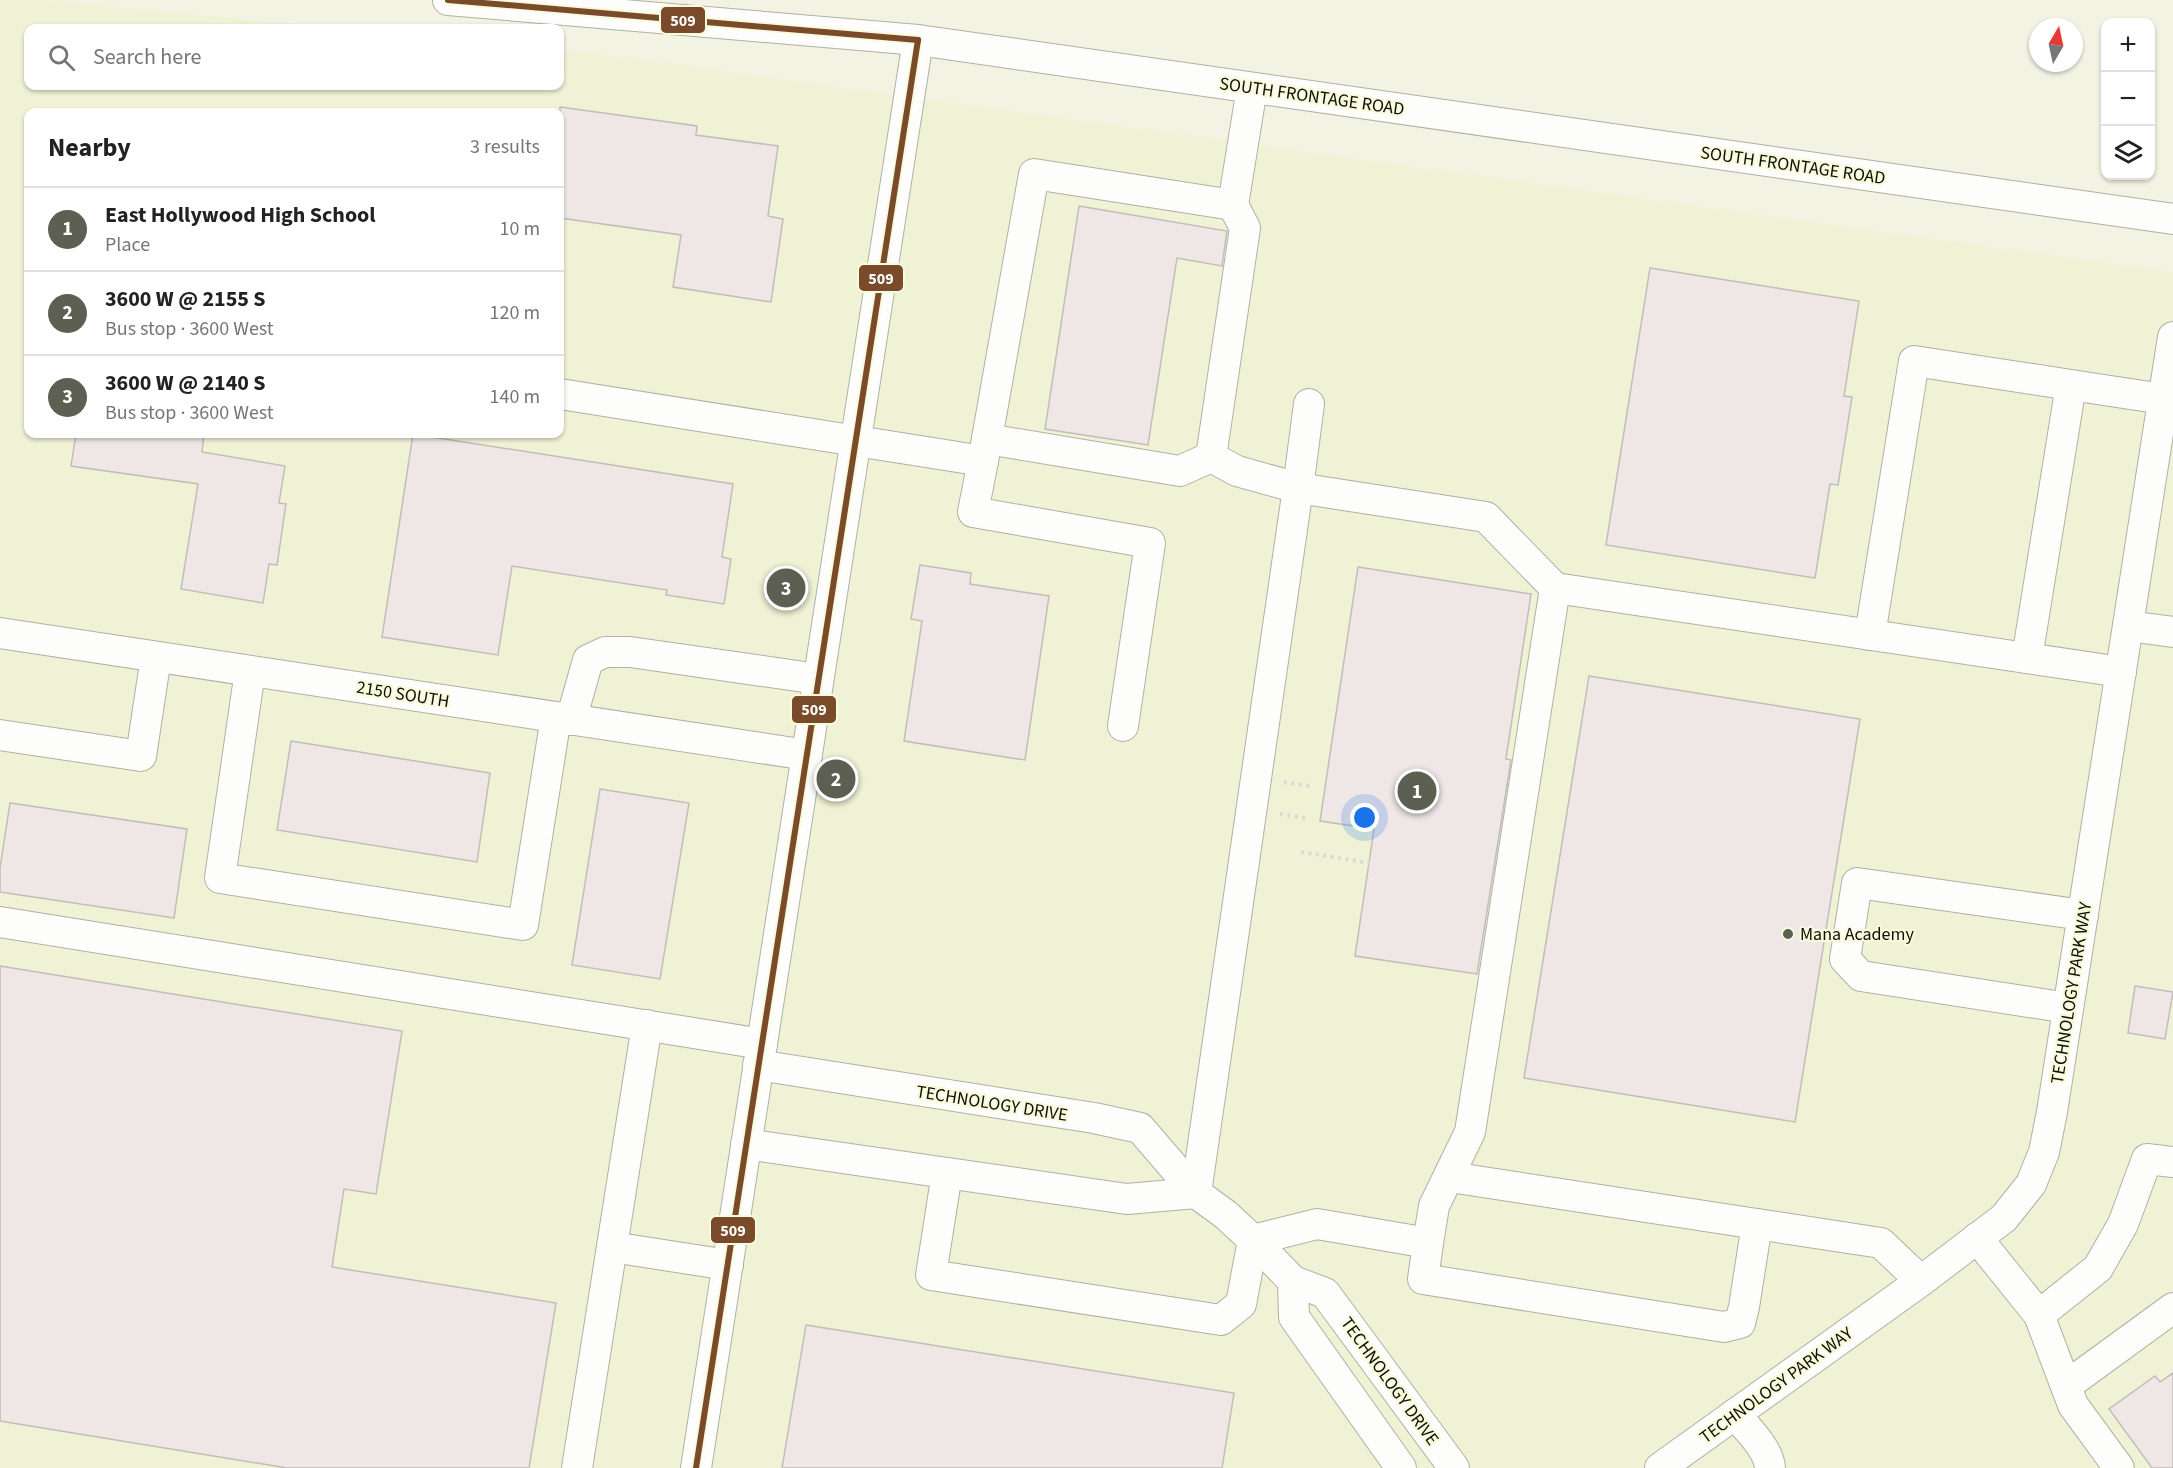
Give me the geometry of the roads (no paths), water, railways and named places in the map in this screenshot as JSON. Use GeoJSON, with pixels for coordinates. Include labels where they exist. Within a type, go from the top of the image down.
{"type":"FeatureCollection","features":[{"type":"Feature","properties":{"kind":"street","name":"SOUTH FRONTAGE ROAD"},"geometry":{"type":"LineString","coordinates":[[448,0],[918,40],[2173,219]]}},
{"type":"Feature","properties":{"kind":"street"},"geometry":{"type":"LineString","coordinates":[[696,1468],[918,40]]}},
{"type":"Feature","properties":{"kind":"street"},"geometry":{"type":"LineString","coordinates":[[1211,457],[1245,228],[1233,205],[1252,88]]}},
{"type":"Feature","properties":{"kind":"street"},"geometry":{"type":"LineString","coordinates":[[1123,726],[1150,543],[973,512],[1034,174],[1233,205]]}},
{"type":"Feature","properties":{"kind":"street","name":"TECHNOLOGY PARK WAY"},"geometry":{"type":"LineString","coordinates":[[1660,1468],[2004,1218],[2031,1184],[2044,1152],[2128,626],[2166,432],[2163,399],[2173,337]]}},
{"type":"Feature","properties":{"kind":"street"},"geometry":{"type":"LineString","coordinates":[[1870,635],[1914,361],[2163,399]]}},
{"type":"Feature","properties":{"kind":"street"},"geometry":{"type":"LineString","coordinates":[[2027,658],[2071,386]]}},
{"type":"Feature","properties":{"kind":"street"},"geometry":{"type":"LineString","coordinates":[[564,395],[855,442],[985,450],[1180,471],[1211,457]]}},
{"type":"Feature","properties":{"kind":"street"},"geometry":{"type":"LineString","coordinates":[[746,1144],[1127,1199],[1196,1193],[1309,404]]}},
{"type":"Feature","properties":{"kind":"street"},"geometry":{"type":"LineString","coordinates":[[1211,457],[1237,471],[1298,488],[1486,518],[1556,588],[2121,672]]}},
{"type":"Feature","properties":{"kind":"street"},"geometry":{"type":"LineString","coordinates":[[1556,588],[1470,1132],[1434,1206],[1423,1279],[1724,1327],[1740,1323],[1757,1224]]}},
{"type":"Feature","properties":{"kind":"street"},"geometry":{"type":"LineString","coordinates":[[2128,626],[2173,632]]}},
{"type":"Feature","properties":{"kind":"street","name":"2150 SOUTH"},"geometry":{"type":"LineString","coordinates":[[0,633],[807,755]]}},
{"type":"Feature","properties":{"kind":"street"},"geometry":{"type":"LineString","coordinates":[[250,671],[220,879],[523,924],[563,718],[588,660],[605,652],[630,652],[818,680]]}},
{"type":"Feature","properties":{"kind":"street"},"geometry":{"type":"LineString","coordinates":[[0,735],[141,756],[156,657]]}},
{"type":"Feature","properties":{"kind":"street"},"geometry":{"type":"LineString","coordinates":[[2068,1008],[1861,976],[1845,959],[1857,883],[2083,915]]}},
{"type":"Feature","properties":{"kind":"street","name":"TECHNOLOGY DRIVE"},"geometry":{"type":"LineString","coordinates":[[0,922],[647,1025],[760,1055],[953,1098],[1094,1118],[1140,1128],[1196,1193],[1226,1215],[1293,1281],[1326,1293],[1454,1468]]}},
{"type":"Feature","properties":{"kind":"street"},"geometry":{"type":"LineString","coordinates":[[577,1468],[647,1025]]}},
{"type":"Feature","properties":{"kind":"street"},"geometry":{"type":"LineString","coordinates":[[2039,1315],[2098,1268],[2123,1224],[2147,1159],[2173,1162]]}},
{"type":"Feature","properties":{"kind":"street"},"geometry":{"type":"LineString","coordinates":[[947,1173],[931,1275],[1221,1320],[1241,1304],[1253,1240],[1317,1224],[1428,1244]]}},
{"type":"Feature","properties":{"kind":"street"},"geometry":{"type":"LineString","coordinates":[[1450,1177],[1881,1243],[1920,1281]]}},
{"type":"Feature","properties":{"kind":"street"},"geometry":{"type":"LineString","coordinates":[[1977,1238],[2039,1315],[2073,1405],[2120,1468]]}},
{"type":"Feature","properties":{"kind":"street"},"geometry":{"type":"LineString","coordinates":[[612,1246],[728,1265]]}},
{"type":"Feature","properties":{"kind":"street"},"geometry":{"type":"LineString","coordinates":[[1293,1281],[1294,1317],[1401,1468]]}},
{"type":"Feature","properties":{"kind":"street"},"geometry":{"type":"LineString","coordinates":[[2066,1386],[2173,1308]]}},
{"type":"Feature","properties":{"kind":"street"},"geometry":{"type":"LineString","coordinates":[[1736,1414],[1762,1448],[1770,1468]]}},
{"type":"Feature","properties":{"kind":"place","name":"3600 W @ 2140 S"},"geometry":{"type":"Point","coordinates":[786,588]}},
{"type":"Feature","properties":{"kind":"place","name":"3600 W @ 2155 S"},"geometry":{"type":"Point","coordinates":[836,779]}},
{"type":"Feature","properties":{"kind":"place","name":"East Hollywood High School"},"geometry":{"type":"Point","coordinates":[1417,791]}},
{"type":"Feature","properties":{"kind":"place","name":"Mana Academy"},"geometry":{"type":"Point","coordinates":[1788,934]}}]}
